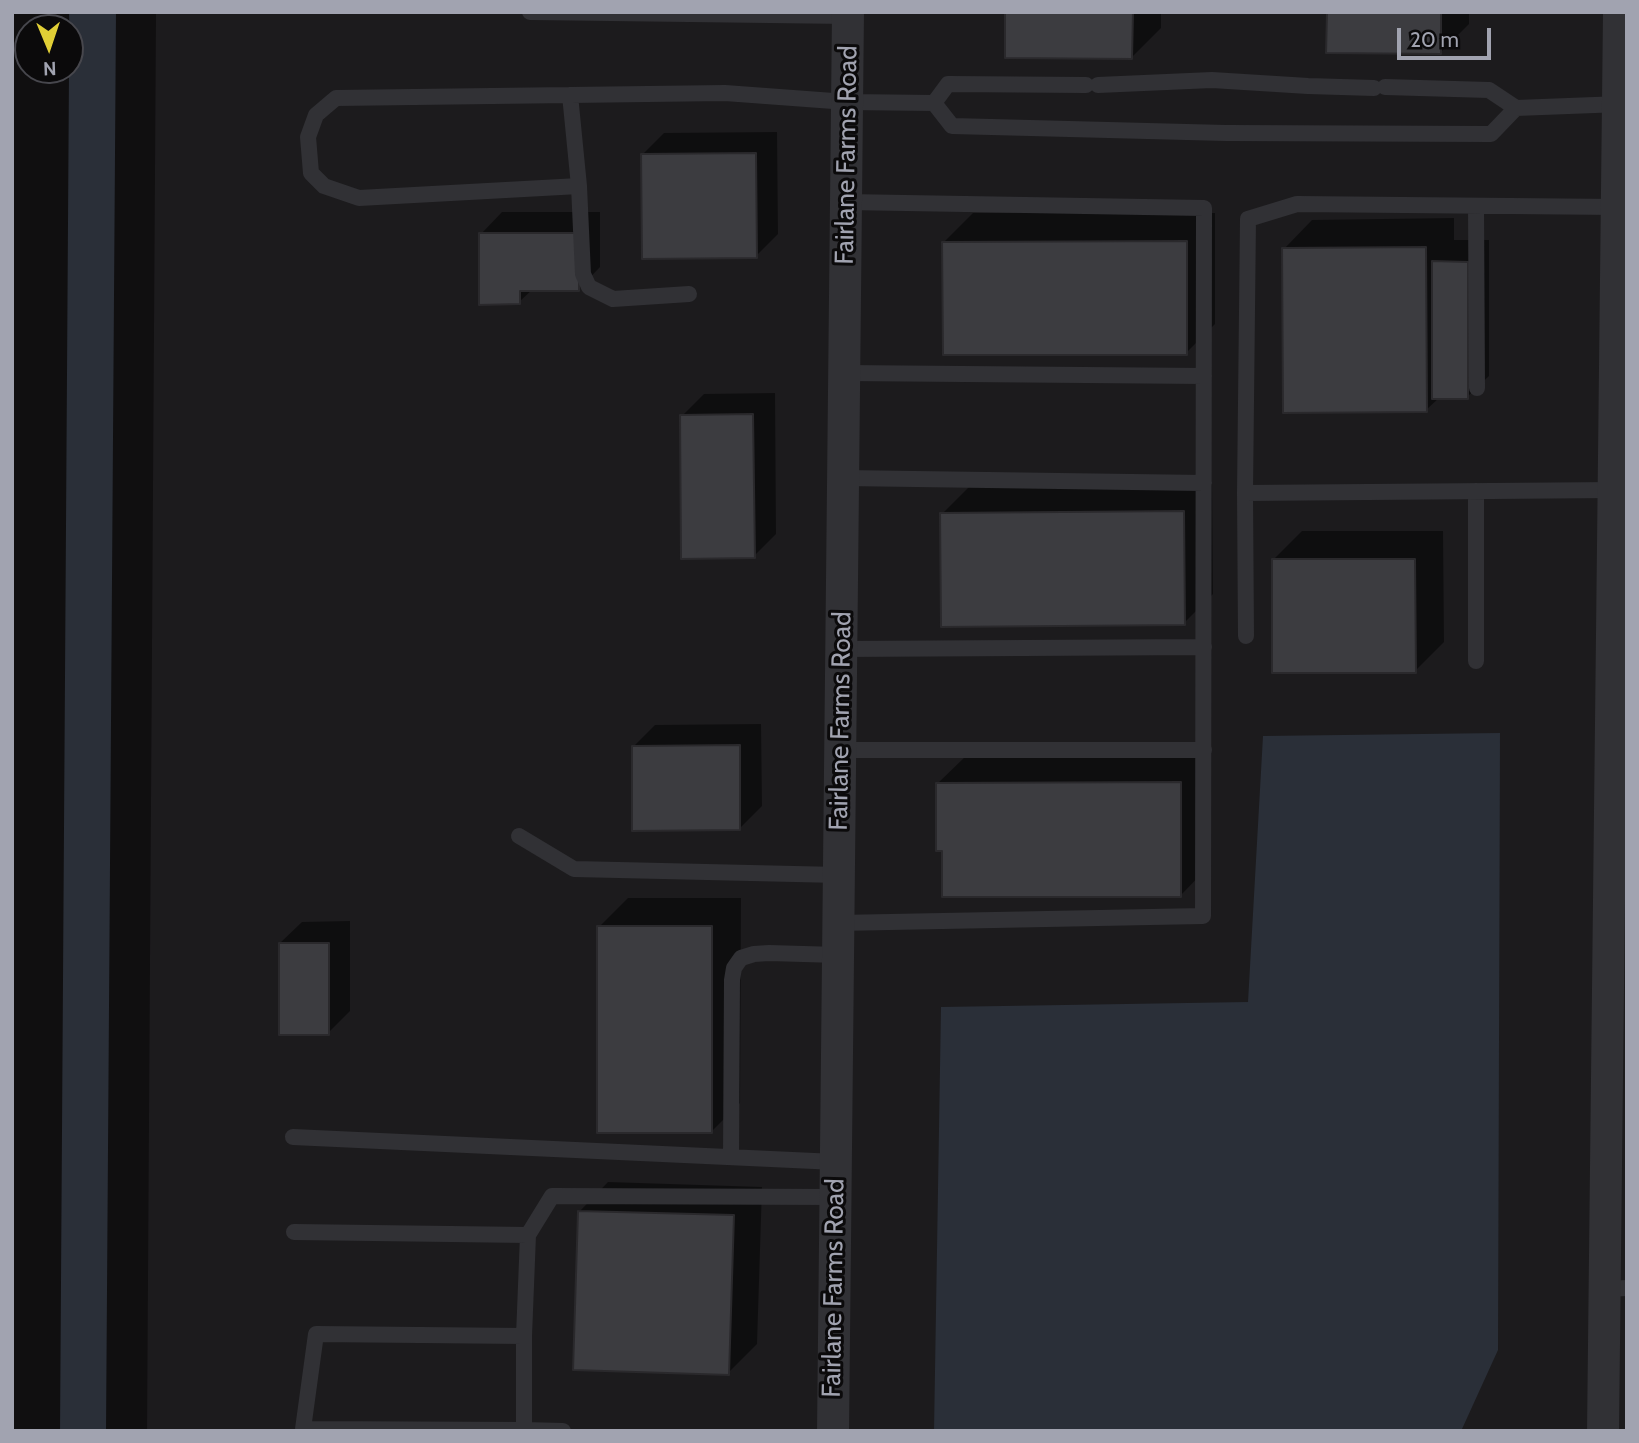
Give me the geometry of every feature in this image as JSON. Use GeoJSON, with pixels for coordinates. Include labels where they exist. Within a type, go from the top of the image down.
{"type":"FeatureCollection","features":[{"type":"Feature","properties":{"kind":"street"},"geometry":{"type":"LineString","coordinates":[[1604,1431],[1616,1289],[1619,667],[1614,490],[1617,207],[1622,104],[1619,12]]}},
{"type":"Feature","properties":{"kind":"street","name":"Fairlane Farms Road"},"geometry":{"type":"LineString","coordinates":[[833,1431],[848,14]]}},
{"type":"Feature","properties":{"kind":"lane"},"geometry":{"type":"LineString","coordinates":[[530,12],[848,14]]}},
{"type":"Feature","properties":{"kind":"lane"},"geometry":{"type":"LineString","coordinates":[[934,103],[948,84],[1092,85],[1212,80],[1308,86],[1489,90],[1516,108],[1622,104]]}},
{"type":"Feature","properties":{"kind":"lane"},"geometry":{"type":"LineString","coordinates":[[579,186],[359,198],[324,186],[311,173],[308,137],[316,114],[337,98],[725,93],[846,102],[934,103]]}},
{"type":"Feature","properties":{"kind":"lane"},"geometry":{"type":"LineString","coordinates":[[570,95],[579,186],[583,274],[589,287],[613,299],[688,294]]}},
{"type":"Feature","properties":{"kind":"lane"},"geometry":{"type":"LineString","coordinates":[[934,103],[952,126],[1240,133],[1490,134],[1516,108]]}},
{"type":"Feature","properties":{"kind":"lane"},"geometry":{"type":"LineString","coordinates":[[838,923],[1203,916],[1204,208],[846,202]]}},
{"type":"Feature","properties":{"kind":"lane"},"geometry":{"type":"LineString","coordinates":[[1246,636],[1248,219],[1297,204],[1617,207]]}},
{"type":"Feature","properties":{"kind":"lane"},"geometry":{"type":"LineString","coordinates":[[1476,206],[1476,387]]}},
{"type":"Feature","properties":{"kind":"lane"},"geometry":{"type":"LineString","coordinates":[[844,373],[1204,376]]}},
{"type":"Feature","properties":{"kind":"lane"},"geometry":{"type":"LineString","coordinates":[[843,478],[1204,483]]}},
{"type":"Feature","properties":{"kind":"lane"},"geometry":{"type":"LineString","coordinates":[[1245,493],[1614,490]]}},
{"type":"Feature","properties":{"kind":"lane"},"geometry":{"type":"LineString","coordinates":[[1476,491],[1476,661]]}},
{"type":"Feature","properties":{"kind":"lane"},"geometry":{"type":"LineString","coordinates":[[841,649],[1204,647]]}},
{"type":"Feature","properties":{"kind":"lane"},"geometry":{"type":"LineString","coordinates":[[840,750],[1204,750]]}},
{"type":"Feature","properties":{"kind":"lane"},"geometry":{"type":"LineString","coordinates":[[519,836],[574,869],[839,876]]}},
{"type":"Feature","properties":{"kind":"lane"},"geometry":{"type":"LineString","coordinates":[[731,1157],[734,968],[741,958],[754,954],[838,956]]}},
{"type":"Feature","properties":{"kind":"lane"},"geometry":{"type":"LineString","coordinates":[[293,1138],[836,1162]]}},
{"type":"Feature","properties":{"kind":"lane"},"geometry":{"type":"LineString","coordinates":[[524,1430],[528,1235],[552,1196],[835,1197]]}},
{"type":"Feature","properties":{"kind":"lane"},"geometry":{"type":"LineString","coordinates":[[294,1232],[528,1235]]}},
{"type":"Feature","properties":{"kind":"lane"},"geometry":{"type":"LineString","coordinates":[[524,1336],[316,1334],[303,1429],[563,1431]]}},
{"type":"Feature","properties":{"kind":"shaded area"},"geometry":{"type":"Polygon","coordinates":[[[116,12],[106,1431],[60,1431],[69,84],[84,84],[84,14],[69,14],[116,12]]]}},
{"type":"Feature","properties":{"kind":"shaded area"},"geometry":{"type":"Polygon","coordinates":[[[156,12],[1627,12],[1627,1431],[147,1431],[156,12]]]}},
{"type":"Feature","properties":{"kind":"shaded area"},"geometry":{"type":"Polygon","coordinates":[[[1500,733],[1498,1350],[1462,1429],[934,1431],[941,1007],[1248,1002],[1263,736],[1500,733]]]}},
{"type":"Feature","properties":{"kind":"building"},"geometry":{"type":"Polygon","coordinates":[[[1005,12],[1133,12],[1132,59],[1005,58],[1005,12]]]}},
{"type":"Feature","properties":{"kind":"building"},"geometry":{"type":"Polygon","coordinates":[[[1327,12],[1441,12],[1441,54],[1326,53],[1327,12]]]}},
{"type":"Feature","properties":{"kind":"building"},"geometry":{"type":"Polygon","coordinates":[[[756,153],[757,258],[642,259],[641,154],[756,153]]]}},
{"type":"Feature","properties":{"kind":"building"},"geometry":{"type":"Polygon","coordinates":[[[479,233],[579,233],[579,291],[520,291],[520,304],[479,305],[479,233]]]}},
{"type":"Feature","properties":{"kind":"building"},"geometry":{"type":"Polygon","coordinates":[[[1187,241],[1187,355],[943,355],[942,242],[1187,241]]]}},
{"type":"Feature","properties":{"kind":"building"},"geometry":{"type":"Polygon","coordinates":[[[1426,247],[1427,412],[1283,413],[1282,248],[1426,247]]]}},
{"type":"Feature","properties":{"kind":"building"},"geometry":{"type":"Polygon","coordinates":[[[1432,261],[1468,262],[1468,399],[1432,399],[1432,261]]]}},
{"type":"Feature","properties":{"kind":"building"},"geometry":{"type":"Polygon","coordinates":[[[753,414],[755,558],[681,559],[680,415],[753,414]]]}},
{"type":"Feature","properties":{"kind":"building"},"geometry":{"type":"Polygon","coordinates":[[[1184,511],[1185,625],[941,627],[940,513],[1184,511]]]}},
{"type":"Feature","properties":{"kind":"building"},"geometry":{"type":"Polygon","coordinates":[[[1272,559],[1415,559],[1416,673],[1272,673],[1272,559]]]}},
{"type":"Feature","properties":{"kind":"building"},"geometry":{"type":"Polygon","coordinates":[[[740,745],[740,830],[632,831],[632,746],[740,745]]]}},
{"type":"Feature","properties":{"kind":"building"},"geometry":{"type":"Polygon","coordinates":[[[1181,782],[1181,897],[942,897],[942,851],[936,851],[936,783],[1181,782]]]}},
{"type":"Feature","properties":{"kind":"building"},"geometry":{"type":"Polygon","coordinates":[[[597,926],[712,926],[712,1133],[597,1133],[597,926]]]}},
{"type":"Feature","properties":{"kind":"building"},"geometry":{"type":"Polygon","coordinates":[[[279,943],[329,943],[329,1035],[279,1035],[279,943]]]}},
{"type":"Feature","properties":{"kind":"building"},"geometry":{"type":"Polygon","coordinates":[[[578,1211],[734,1215],[729,1375],[573,1370],[578,1211]]]}}]}
